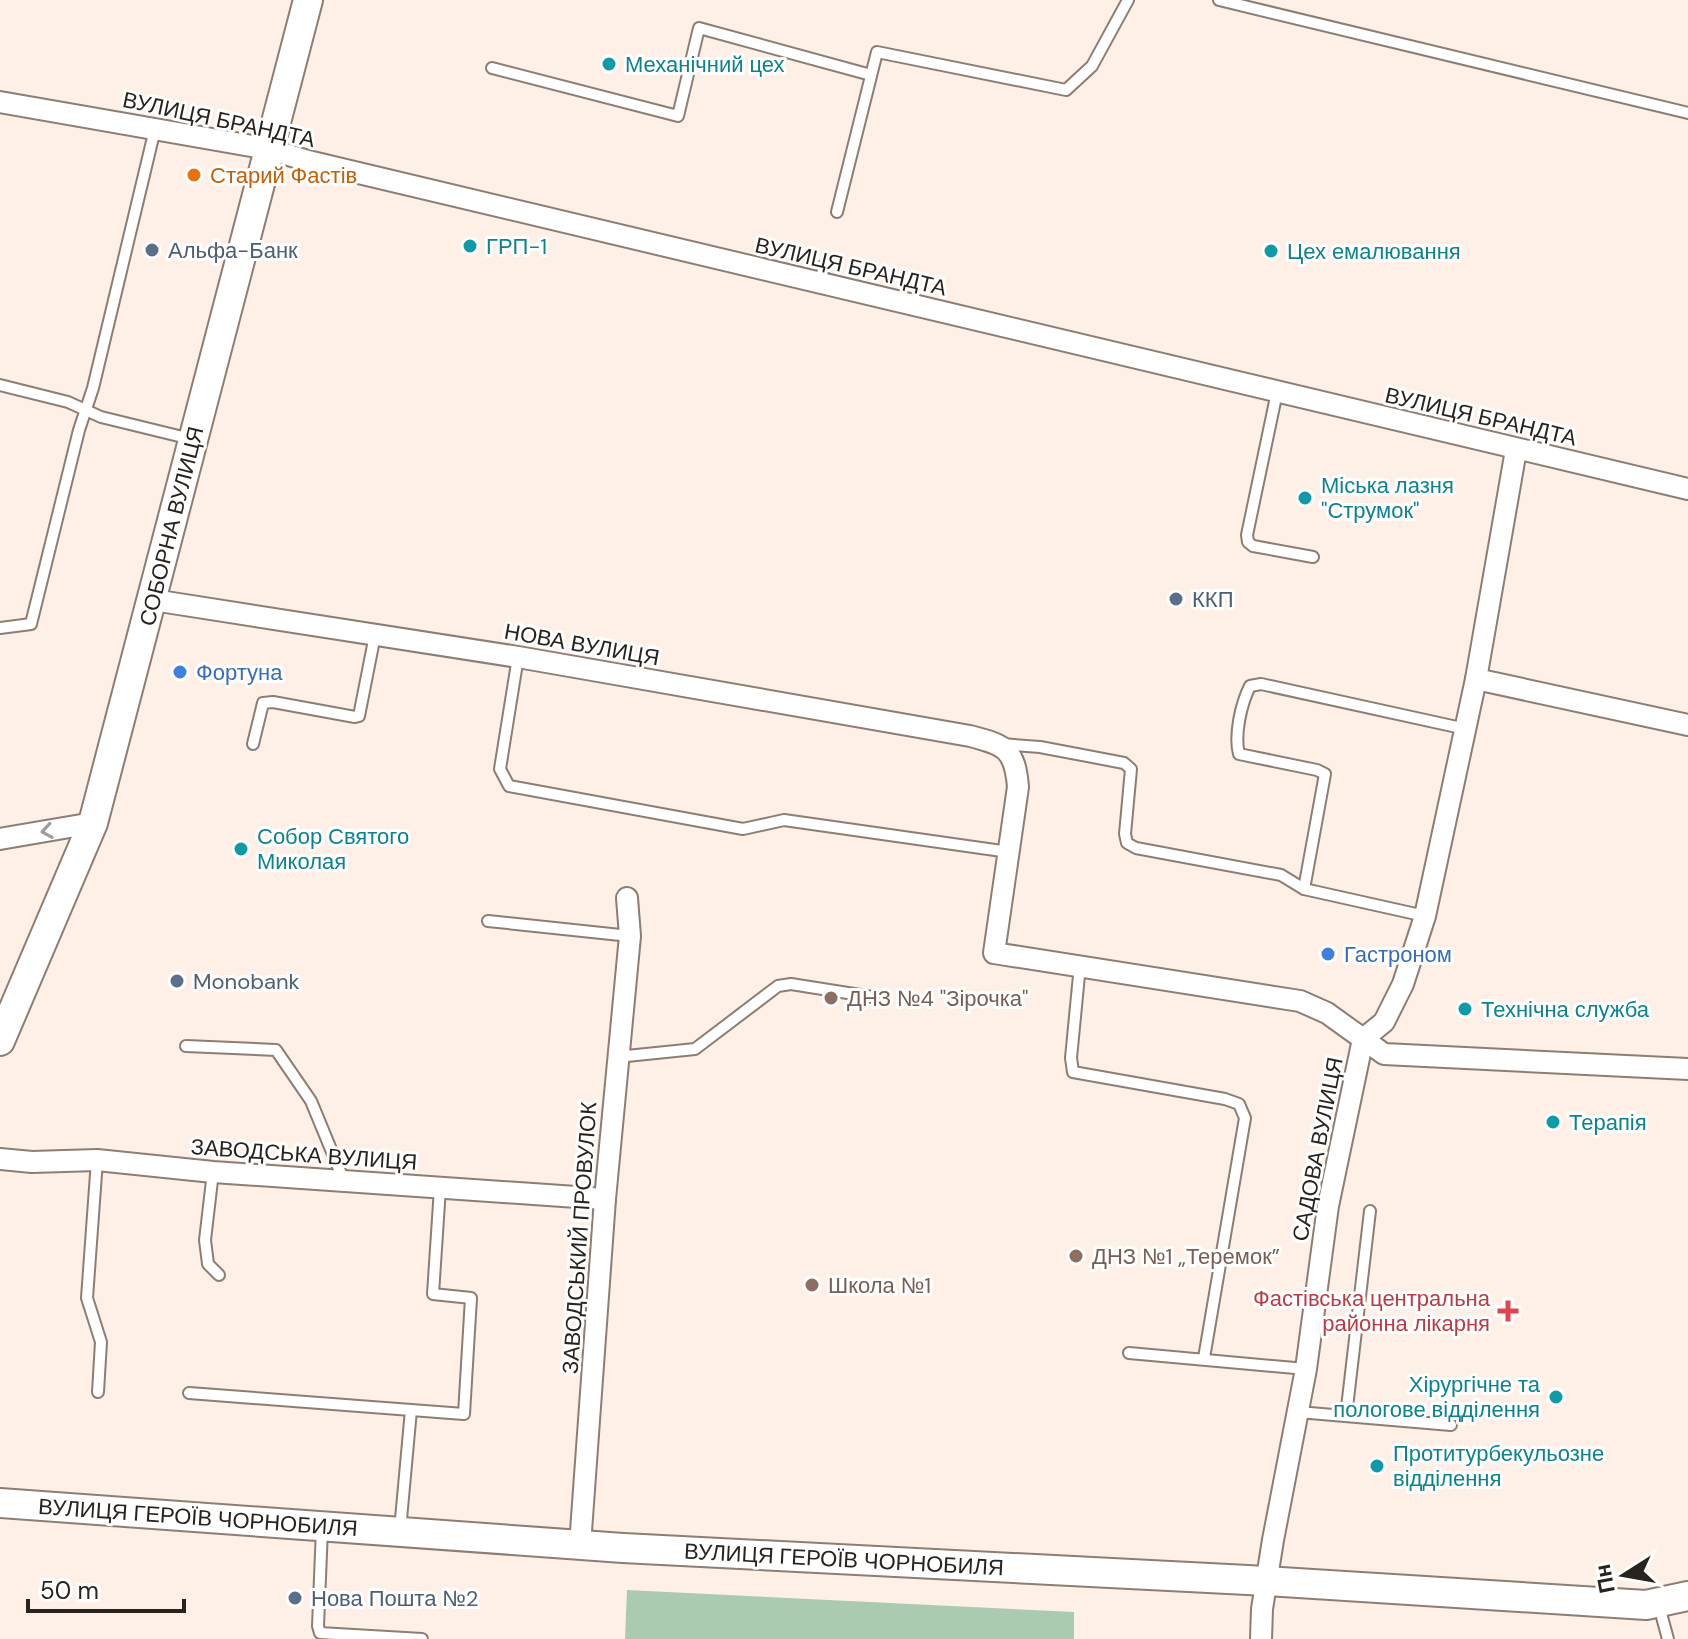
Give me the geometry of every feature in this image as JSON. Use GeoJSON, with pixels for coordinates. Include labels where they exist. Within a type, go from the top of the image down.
{"type":"FeatureCollection","features":[{"type":"Feature","properties":{"kind":"main road","name":"СОБОРНА ВУЛИЦЯ"},"geometry":{"type":"LineString","coordinates":[[0,1041],[93,823],[308,0]]}},
{"type":"Feature","properties":{"kind":"main road","name":"ВУЛИЦЯ ГЕРОЇВ ЧОРНОБИЛЯ"},"geometry":{"type":"LineString","coordinates":[[0,1503],[580,1545],[1267,1581],[1646,1605],[1688,1596]]}},
{"type":"Feature","properties":{"kind":"street","name":"ВУЛИЦЯ БРАНДТА"},"geometry":{"type":"LineString","coordinates":[[0,102],[269,149],[822,274],[1277,392],[1688,489]]}},
{"type":"Feature","properties":{"kind":"street","name":"САДОВА ВУЛИЦЯ"},"geometry":{"type":"LineString","coordinates":[[1261,1639],[1267,1581],[1306,1369],[1328,1206],[1363,1039],[1384,1022],[1403,984],[1425,916],[1476,679],[1516,450]]}},
{"type":"Feature","properties":{"kind":"street","name":"НОВА ВУЛИЦЯ"},"geometry":{"type":"LineString","coordinates":[[153,600],[518,657],[1001,744]]}},
{"type":"Feature","properties":{"kind":"street"},"geometry":{"type":"LineString","coordinates":[[1476,679],[1688,725]]}},
{"type":"Feature","properties":{"kind":"street"},"geometry":{"type":"LineString","coordinates":[[1001,744],[1016,762],[1018,787],[994,953],[1300,1001],[1327,1013],[1384,1054],[1688,1069]]}},
{"type":"Feature","properties":{"kind":"street"},"geometry":{"type":"LineString","coordinates":[[0,839],[93,823]]}},
{"type":"Feature","properties":{"kind":"street","name":"ЗАВОДСЬКИЙ ПРОВУЛОК"},"geometry":{"type":"LineString","coordinates":[[580,1545],[605,1199],[630,936],[627,898]]}},
{"type":"Feature","properties":{"kind":"street"},"geometry":{"type":"LineString","coordinates":[[1358,1065],[1487,1060]]}},
{"type":"Feature","properties":{"kind":"street","name":"ЗАВОДСЬКА ВУЛИЦЯ"},"geometry":{"type":"LineString","coordinates":[[0,1159],[32,1162],[97,1160],[213,1172],[605,1199]]}},
{"type":"Feature","properties":{"kind":"lane"},"geometry":{"type":"LineString","coordinates":[[837,212],[877,52],[1066,90],[1092,66],[1128,0]]}},
{"type":"Feature","properties":{"kind":"lane"},"geometry":{"type":"LineString","coordinates":[[1219,0],[1688,113]]}},
{"type":"Feature","properties":{"kind":"lane"},"geometry":{"type":"LineString","coordinates":[[492,68],[678,116],[699,28],[871,75]]}},
{"type":"Feature","properties":{"kind":"lane"},"geometry":{"type":"LineString","coordinates":[[0,628],[31,624],[156,129]]}},
{"type":"Feature","properties":{"kind":"lane"},"geometry":{"type":"LineString","coordinates":[[0,385],[68,402],[101,417],[193,439]]}},
{"type":"Feature","properties":{"kind":"lane"},"geometry":{"type":"LineString","coordinates":[[1277,392],[1248,542],[1253,546],[1313,557]]}},
{"type":"Feature","properties":{"kind":"lane"},"geometry":{"type":"LineString","coordinates":[[253,744],[263,703],[359,716],[375,635]]}},
{"type":"Feature","properties":{"kind":"lane"},"geometry":{"type":"LineString","coordinates":[[518,657],[500,769],[509,786],[743,829],[784,820],[1009,852]]}},
{"type":"Feature","properties":{"kind":"lane"},"geometry":{"type":"LineString","coordinates":[[1304,889],[1325,774],[1239,754],[1236,743],[1245,695],[1250,686],[1261,684],[1466,729]]}},
{"type":"Feature","properties":{"kind":"lane"},"geometry":{"type":"LineString","coordinates":[[1001,744],[1040,747],[1124,763],[1131,769],[1125,834],[1127,843],[1136,848],[1281,875],[1304,889],[1425,916]]}},
{"type":"Feature","properties":{"kind":"lane"},"geometry":{"type":"LineString","coordinates":[[488,921],[630,936]]}},
{"type":"Feature","properties":{"kind":"lane"},"geometry":{"type":"LineString","coordinates":[[1080,965],[1071,1058],[1073,1072],[1225,1099],[1239,1104],[1245,1118],[1204,1358]]}},
{"type":"Feature","properties":{"kind":"lane"},"geometry":{"type":"LineString","coordinates":[[617,1057],[695,1049],[778,986],[791,984],[873,997]]}},
{"type":"Feature","properties":{"kind":"lane"},"geometry":{"type":"LineString","coordinates":[[186,1046],[276,1050],[311,1101],[344,1181]]}},
{"type":"Feature","properties":{"kind":"lane"},"geometry":{"type":"LineString","coordinates":[[97,1160],[87,1298],[101,1342],[98,1392]]}},
{"type":"Feature","properties":{"kind":"lane"},"geometry":{"type":"LineString","coordinates":[[213,1172],[205,1240],[208,1264],[219,1275]]}},
{"type":"Feature","properties":{"kind":"lane"},"geometry":{"type":"LineString","coordinates":[[189,1393],[464,1414],[471,1298],[433,1294],[440,1188]]}},
{"type":"Feature","properties":{"kind":"lane"},"geometry":{"type":"LineString","coordinates":[[1346,1416],[1370,1211]]}},
{"type":"Feature","properties":{"kind":"lane"},"geometry":{"type":"LineString","coordinates":[[1129,1353],[1306,1369]]}},
{"type":"Feature","properties":{"kind":"lane"},"geometry":{"type":"LineString","coordinates":[[400,1532],[411,1410]]}},
{"type":"Feature","properties":{"kind":"lane"},"geometry":{"type":"LineString","coordinates":[[1298,1412],[1451,1425]]}},
{"type":"Feature","properties":{"kind":"lane"},"geometry":{"type":"LineString","coordinates":[[323,1527],[320,1633],[422,1639]]}},
{"type":"Feature","properties":{"kind":"lane"},"geometry":{"type":"LineString","coordinates":[[1658,1602],[1668,1639]]}},
{"type":"Feature","properties":{"kind":"green space"},"geometry":{"type":"Polygon","coordinates":[[[627,1590],[1074,1612],[1074,1639],[625,1639],[627,1590]]]}},
{"type":"Feature","properties":{"kind":"place","name":"Механічний цех"},"geometry":{"type":"Point","coordinates":[609,64]}},
{"type":"Feature","properties":{"kind":"place","name":"Старий Фастів"},"geometry":{"type":"Point","coordinates":[194,175]}},
{"type":"Feature","properties":{"kind":"place","name":"ГРП-1"},"geometry":{"type":"Point","coordinates":[470,246]}},
{"type":"Feature","properties":{"kind":"place","name":"Альфа-Банк"},"geometry":{"type":"Point","coordinates":[152,250]}},
{"type":"Feature","properties":{"kind":"place","name":"Цех емалювання"},"geometry":{"type":"Point","coordinates":[1271,251]}},
{"type":"Feature","properties":{"kind":"place","name":"Міська лазня \"Струмок\""},"geometry":{"type":"Point","coordinates":[1305,498]}},
{"type":"Feature","properties":{"kind":"place","name":"ККП"},"geometry":{"type":"Point","coordinates":[1176,599]}},
{"type":"Feature","properties":{"kind":"place","name":"Фортуна"},"geometry":{"type":"Point","coordinates":[180,672]}},
{"type":"Feature","properties":{"kind":"place","name":"Собор Святого Миколая"},"geometry":{"type":"Point","coordinates":[241,849]}},
{"type":"Feature","properties":{"kind":"place","name":"Гастроном"},"geometry":{"type":"Point","coordinates":[1328,954]}},
{"type":"Feature","properties":{"kind":"place","name":"Monobank"},"geometry":{"type":"Point","coordinates":[177,981]}},
{"type":"Feature","properties":{"kind":"place","name":"ДНЗ №4 \"Зірочка\""},"geometry":{"type":"Point","coordinates":[831,998]}},
{"type":"Feature","properties":{"kind":"place","name":"Технічна служба"},"geometry":{"type":"Point","coordinates":[1465,1009]}},
{"type":"Feature","properties":{"kind":"place","name":"Терапія"},"geometry":{"type":"Point","coordinates":[1553,1122]}},
{"type":"Feature","properties":{"kind":"place","name":"ДНЗ №1 „Теремок”"},"geometry":{"type":"Point","coordinates":[1076,1256]}},
{"type":"Feature","properties":{"kind":"place","name":"Школа №1"},"geometry":{"type":"Point","coordinates":[812,1285]}},
{"type":"Feature","properties":{"kind":"place","name":"Фастівська центральна районна лікарня"},"geometry":{"type":"Point","coordinates":[1508,1311]}},
{"type":"Feature","properties":{"kind":"place","name":"Хірургічне та пологове відділення"},"geometry":{"type":"Point","coordinates":[1556,1397]}},
{"type":"Feature","properties":{"kind":"place","name":"Протитурбекульозне відділення"},"geometry":{"type":"Point","coordinates":[1377,1466]}},
{"type":"Feature","properties":{"kind":"place","name":"Нова Пошта №2"},"geometry":{"type":"Point","coordinates":[295,1598]}}]}
